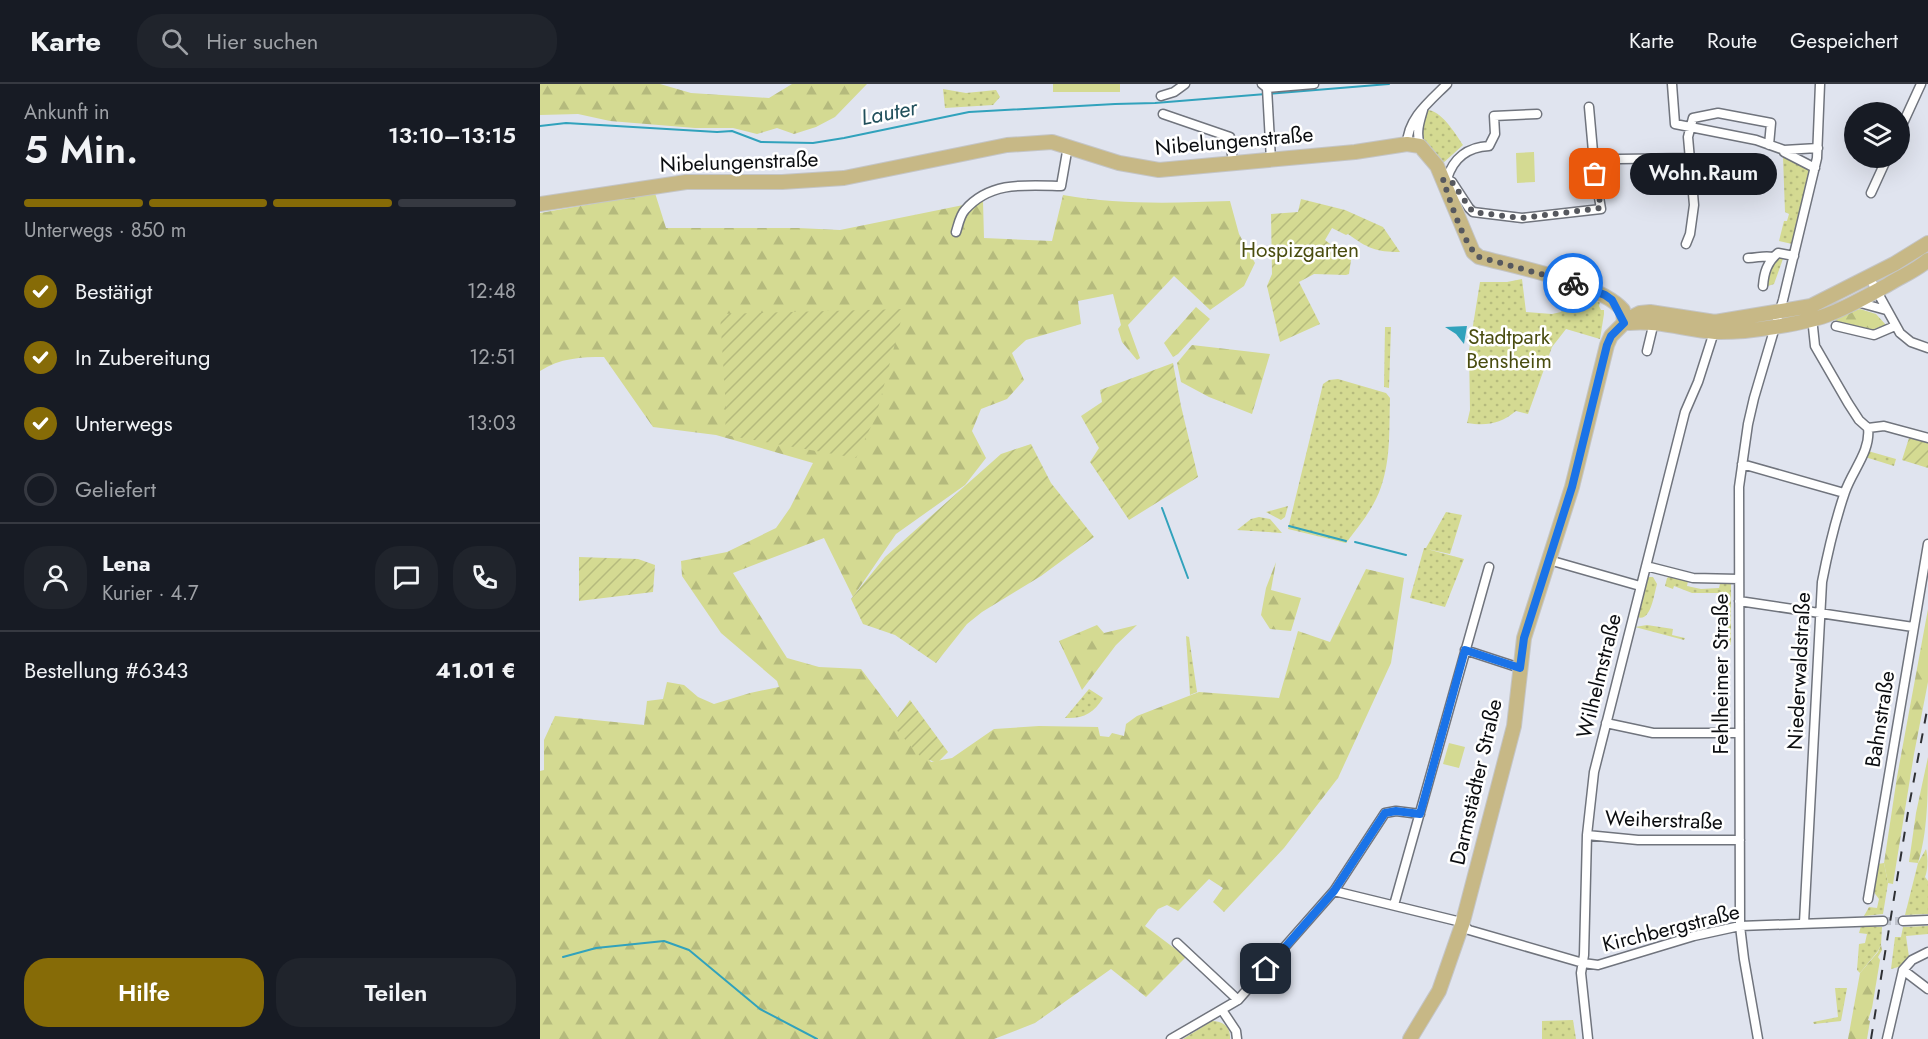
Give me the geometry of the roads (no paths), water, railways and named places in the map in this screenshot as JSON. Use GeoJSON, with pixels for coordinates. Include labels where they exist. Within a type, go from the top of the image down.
{"type":"FeatureCollection","features":[{"type":"Feature","properties":{"kind":"main road","name":"Nibelungenstraße"},"geometry":{"type":"LineString","coordinates":[[540,204],[678,182],[782,182],[844,178],[1007,145],[1052,142],[1143,169],[1172,170],[1414,145]]}},
{"type":"Feature","properties":{"kind":"main road"},"geometry":{"type":"LineString","coordinates":[[1414,145],[1437,166],[1445,180],[1466,239],[1473,252],[1479,257],[1594,290],[1652,317],[1714,332],[1734,332],[1774,326],[1812,320],[1831,314],[1877,291],[1928,260]]}},
{"type":"Feature","properties":{"kind":"main road"},"geometry":{"type":"LineString","coordinates":[[1612,300],[1624,323],[1632,316],[1715,322],[1780,312],[1811,306],[1869,277],[1928,243]]}},
{"type":"Feature","properties":{"kind":"main road","name":"Darmstädter Straße"},"geometry":{"type":"LineString","coordinates":[[1410,1039],[1439,991],[1462,925],[1514,726],[1524,638],[1576,473],[1607,345],[1611,336],[1624,323]]}},
{"type":"Feature","properties":{"kind":"street"},"geometry":{"type":"LineString","coordinates":[[1161,96],[1174,92],[1185,84]]}},
{"type":"Feature","properties":{"kind":"street"},"geometry":{"type":"LineString","coordinates":[[1271,160],[1266,90],[1314,84]]}},
{"type":"Feature","properties":{"kind":"street"},"geometry":{"type":"LineString","coordinates":[[1414,145],[1407,133],[1413,119],[1447,84]]}},
{"type":"Feature","properties":{"kind":"street"},"geometry":{"type":"LineString","coordinates":[[1672,84],[1675,124],[1756,140],[1784,150],[1818,147]]}},
{"type":"Feature","properties":{"kind":"street","name":"Fehlheimer Straße"},"geometry":{"type":"LineString","coordinates":[[1758,1039],[1740,926],[1739,487],[1754,398],[1780,312],[1818,147],[1820,84]]}},
{"type":"Feature","properties":{"kind":"street"},"geometry":{"type":"LineString","coordinates":[[1910,108],[1921,84],[1928,87]]}},
{"type":"Feature","properties":{"kind":"street"},"geometry":{"type":"LineString","coordinates":[[1537,114],[1494,116],[1495,134],[1489,146],[1465,152],[1449,173],[1445,180],[1454,185],[1473,212],[1522,218],[1601,208],[1595,174],[1589,107]]}},
{"type":"Feature","properties":{"kind":"street"},"geometry":{"type":"LineString","coordinates":[[1414,145],[1418,137],[1423,109]]}},
{"type":"Feature","properties":{"kind":"street"},"geometry":{"type":"LineString","coordinates":[[1686,244],[1690,234],[1694,205],[1688,136],[1693,118],[1718,113],[1771,123],[1769,145]]}},
{"type":"Feature","properties":{"kind":"street"},"geometry":{"type":"LineString","coordinates":[[1162,114],[1230,137],[1233,164]]}},
{"type":"Feature","properties":{"kind":"street"},"geometry":{"type":"LineString","coordinates":[[956,232],[963,211],[986,194],[1012,184],[1061,186],[1068,146]]}},
{"type":"Feature","properties":{"kind":"street"},"geometry":{"type":"LineString","coordinates":[[1784,150],[1812,166]]}},
{"type":"Feature","properties":{"kind":"street"},"geometry":{"type":"LineString","coordinates":[[1619,159],[1691,158]]}},
{"type":"Feature","properties":{"kind":"street"},"geometry":{"type":"LineString","coordinates":[[1871,193],[1882,168]]}},
{"type":"Feature","properties":{"kind":"street"},"geometry":{"type":"LineString","coordinates":[[1763,286],[1764,272],[1773,257],[1778,253],[1794,256]]}},
{"type":"Feature","properties":{"kind":"street"},"geometry":{"type":"LineString","coordinates":[[1748,258],[1763,255],[1773,257]]}},
{"type":"Feature","properties":{"kind":"street"},"geometry":{"type":"LineString","coordinates":[[1869,277],[1895,326],[1907,340],[1928,348]]}},
{"type":"Feature","properties":{"kind":"street"},"geometry":{"type":"LineString","coordinates":[[1856,302],[1886,309]]}},
{"type":"Feature","properties":{"kind":"street"},"geometry":{"type":"LineString","coordinates":[[1647,351],[1652,317]]}},
{"type":"Feature","properties":{"kind":"street"},"geometry":{"type":"LineString","coordinates":[[1836,326],[1874,335],[1895,326]]}},
{"type":"Feature","properties":{"kind":"street"},"geometry":{"type":"LineString","coordinates":[[1813,327],[1815,346],[1859,420],[1868,428],[1884,426],[1928,438]]}},
{"type":"Feature","properties":{"kind":"street","name":"Wilhelmstraße"},"geometry":{"type":"LineString","coordinates":[[1588,1039],[1581,973],[1587,835],[1594,772],[1685,412],[1698,382],[1714,332]]}},
{"type":"Feature","properties":{"kind":"street","name":"Niederwaldstraße"},"geometry":{"type":"LineString","coordinates":[[1804,923],[1819,613],[1827,555],[1844,493],[1869,440],[1868,428]]}},
{"type":"Feature","properties":{"kind":"street"},"geometry":{"type":"LineString","coordinates":[[1742,464],[1844,493]]}},
{"type":"Feature","properties":{"kind":"street","name":"Bahnstraße"},"geometry":{"type":"LineString","coordinates":[[1868,899],[1928,544]]}},
{"type":"Feature","properties":{"kind":"street"},"geometry":{"type":"LineString","coordinates":[[1549,560],[1640,586]]}},
{"type":"Feature","properties":{"kind":"street"},"geometry":{"type":"LineString","coordinates":[[1646,566],[1693,578],[1739,579]]}},
{"type":"Feature","properties":{"kind":"street"},"geometry":{"type":"LineString","coordinates":[[1394,905],[1489,567]]}},
{"type":"Feature","properties":{"kind":"street"},"geometry":{"type":"LineString","coordinates":[[1739,601],[1913,627]]}},
{"type":"Feature","properties":{"kind":"street"},"geometry":{"type":"LineString","coordinates":[[1465,650],[1520,668]]}},
{"type":"Feature","properties":{"kind":"street"},"geometry":{"type":"LineString","coordinates":[[1606,723],[1653,733],[1739,733]]}},
{"type":"Feature","properties":{"kind":"street"},"geometry":{"type":"LineString","coordinates":[[1171,1039],[1238,1000],[1334,891],[1385,813],[1396,811],[1420,814]]}},
{"type":"Feature","properties":{"kind":"street","name":"Weiherstraße"},"geometry":{"type":"LineString","coordinates":[[1587,835],[1638,840],[1740,840]]}},
{"type":"Feature","properties":{"kind":"street","name":"Kirchbergstraße"},"geometry":{"type":"LineString","coordinates":[[1334,891],[1457,921],[1469,930],[1583,963],[1598,964],[1694,936],[1740,926],[1883,921]]}},
{"type":"Feature","properties":{"kind":"street"},"geometry":{"type":"LineString","coordinates":[[1903,921],[1925,920]]}},
{"type":"Feature","properties":{"kind":"street"},"geometry":{"type":"LineString","coordinates":[[1178,943],[1238,1000]]}},
{"type":"Feature","properties":{"kind":"street"},"geometry":{"type":"LineString","coordinates":[[1887,1039],[1903,970],[1912,960],[1928,952]]}},
{"type":"Feature","properties":{"kind":"street"},"geometry":{"type":"LineString","coordinates":[[1903,970],[1928,989]]}},
{"type":"Feature","properties":{"kind":"street"},"geometry":{"type":"LineString","coordinates":[[1222,1010],[1238,1038]]}},
{"type":"Feature","properties":{"kind":"water"},"geometry":{"type":"Polygon","coordinates":[[[1467,326],[1464,344],[1456,334],[1445,327],[1467,326]]]}},
{"type":"Feature","properties":{"kind":"waterway","name":"Lauter"},"geometry":{"type":"LineString","coordinates":[[540,126],[566,123],[732,131],[761,142],[813,143],[969,112],[1155,103],[1389,84]]}},
{"type":"Feature","properties":{"kind":"waterway"},"geometry":{"type":"LineString","coordinates":[[1162,508],[1188,578]]}},
{"type":"Feature","properties":{"kind":"waterway"},"geometry":{"type":"LineString","coordinates":[[1289,526],[1346,541]]}},
{"type":"Feature","properties":{"kind":"waterway"},"geometry":{"type":"LineString","coordinates":[[1355,542],[1406,555]]}},
{"type":"Feature","properties":{"kind":"waterway"},"geometry":{"type":"LineString","coordinates":[[563,957],[596,948],[664,941],[689,950],[760,1009],[817,1039]]}},
{"type":"Feature","properties":{"kind":"tunnel"},"geometry":{"type":"LineString","coordinates":[[1883,921],[1903,921]]}},
{"type":"Feature","properties":{"kind":"railway"},"geometry":{"type":"LineString","coordinates":[[1871,1039],[1928,705]]}},
{"type":"Feature","properties":{"kind":"place","name":"Wohn.Raum"},"geometry":{"type":"Point","coordinates":[1595,174]}},
{"type":"Feature","properties":{"kind":"park label","name":"Hospizgarten"},"geometry":{"type":"Point","coordinates":[1300,250]}},
{"type":"Feature","properties":{"kind":"park label","name":"Stadtpark Bensheim"},"geometry":{"type":"Point","coordinates":[1509,349]}}]}
